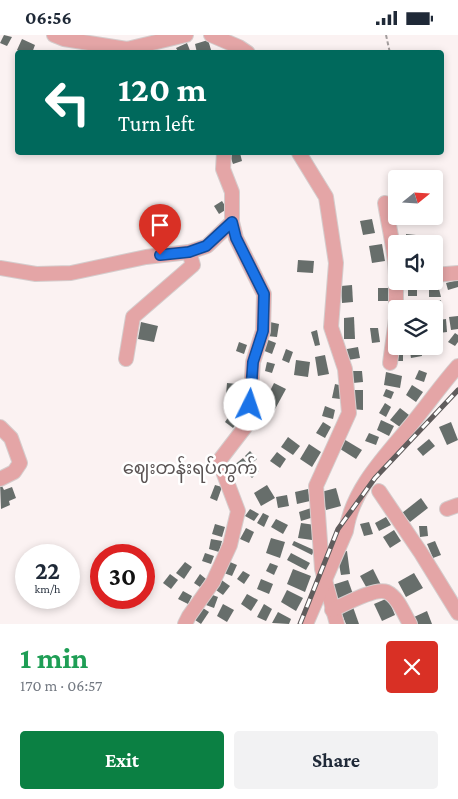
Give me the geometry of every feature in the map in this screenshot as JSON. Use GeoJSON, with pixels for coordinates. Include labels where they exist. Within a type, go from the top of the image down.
{"type":"FeatureCollection","features":[{"type":"Feature","properties":{"kind":"street"},"geometry":{"type":"LineString","coordinates":[[54,35],[64,39],[127,49],[186,35]]}},
{"type":"Feature","properties":{"kind":"street"},"geometry":{"type":"LineString","coordinates":[[216,42],[239,47],[244,50]]}},
{"type":"Feature","properties":{"kind":"street"},"geometry":{"type":"LineString","coordinates":[[185,624],[213,582],[230,545],[238,511],[220,461],[249,422],[253,362],[263,331],[264,294],[236,238],[232,222],[232,192],[223,169],[224,155]]}},
{"type":"Feature","properties":{"kind":"street"},"geometry":{"type":"LineString","coordinates":[[301,155],[326,197],[336,263],[331,327],[345,369],[349,413],[316,486],[322,569],[337,624]]}},
{"type":"Feature","properties":{"kind":"street"},"geometry":{"type":"LineString","coordinates":[[386,203],[391,235]]}},
{"type":"Feature","properties":{"kind":"street"},"geometry":{"type":"LineString","coordinates":[[0,268],[36,273],[71,273],[146,257],[189,252],[206,246],[232,222]]}},
{"type":"Feature","properties":{"kind":"street"},"geometry":{"type":"LineString","coordinates":[[126,359],[133,317],[193,265],[189,252]]}},
{"type":"Feature","properties":{"kind":"street"},"geometry":{"type":"LineString","coordinates":[[443,274],[458,273]]}},
{"type":"Feature","properties":{"kind":"street"},"geometry":{"type":"LineString","coordinates":[[390,363],[396,319],[396,290]]}},
{"type":"Feature","properties":{"kind":"street"},"geometry":{"type":"LineString","coordinates":[[306,624],[346,531],[348,515],[366,482],[385,453],[410,426],[458,366]]}},
{"type":"Feature","properties":{"kind":"street"},"geometry":{"type":"LineString","coordinates":[[0,427],[11,438],[20,463],[14,472],[0,479]]}},
{"type":"Feature","properties":{"kind":"street"},"geometry":{"type":"LineString","coordinates":[[379,491],[421,553],[458,613]]}},
{"type":"Feature","properties":{"kind":"street"},"geometry":{"type":"LineString","coordinates":[[332,610],[378,591],[389,593],[399,604],[410,624]]}},
{"type":"Feature","properties":{"kind":"path"},"geometry":{"type":"LineString","coordinates":[[386,35],[389,50]]}},
{"type":"Feature","properties":{"kind":"building"},"geometry":{"type":"Polygon","coordinates":[[[4,35],[12,37],[7,46],[0,43],[4,35]]]}},
{"type":"Feature","properties":{"kind":"building"},"geometry":{"type":"Polygon","coordinates":[[[22,39],[35,45],[33,50],[17,50],[22,39]]]}},
{"type":"Feature","properties":{"kind":"building"},"geometry":{"type":"Polygon","coordinates":[[[208,40],[211,50],[196,50],[195,44],[208,40]]]}},
{"type":"Feature","properties":{"kind":"building"},"geometry":{"type":"Polygon","coordinates":[[[187,43],[190,50],[177,50],[176,48],[187,43]]]}},
{"type":"Feature","properties":{"kind":"building"},"geometry":{"type":"Polygon","coordinates":[[[230,155],[240,155],[242,161],[233,164],[230,155]]]}},
{"type":"Feature","properties":{"kind":"building"},"geometry":{"type":"Polygon","coordinates":[[[222,201],[227,209],[219,214],[214,206],[222,201]]]}},
{"type":"Feature","properties":{"kind":"building"},"geometry":{"type":"Polygon","coordinates":[[[372,219],[375,233],[363,235],[360,221],[372,219]]]}},
{"type":"Feature","properties":{"kind":"building"},"geometry":{"type":"Polygon","coordinates":[[[382,244],[385,261],[372,263],[369,246],[382,244]]]}},
{"type":"Feature","properties":{"kind":"building"},"geometry":{"type":"Polygon","coordinates":[[[298,260],[314,261],[313,273],[297,272],[298,260]]]}},
{"type":"Feature","properties":{"kind":"building"},"geometry":{"type":"Polygon","coordinates":[[[458,280],[458,287],[448,290],[446,283],[458,280]]]}},
{"type":"Feature","properties":{"kind":"building"},"geometry":{"type":"Polygon","coordinates":[[[352,285],[353,302],[342,303],[341,286],[352,285]]]}},
{"type":"Feature","properties":{"kind":"building"},"geometry":{"type":"Polygon","coordinates":[[[378,288],[388,288],[389,300],[378,301],[378,288]]]}},
{"type":"Feature","properties":{"kind":"building"},"geometry":{"type":"Polygon","coordinates":[[[408,290],[417,290],[417,296],[408,296],[408,290]]]}},
{"type":"Feature","properties":{"kind":"building"},"geometry":{"type":"Polygon","coordinates":[[[429,290],[439,290],[441,297],[429,297],[429,290]]]}},
{"type":"Feature","properties":{"kind":"building"},"geometry":{"type":"Polygon","coordinates":[[[458,316],[458,329],[451,330],[449,317],[458,316]]]}},
{"type":"Feature","properties":{"kind":"building"},"geometry":{"type":"Polygon","coordinates":[[[354,317],[355,339],[344,339],[344,318],[354,317]]]}},
{"type":"Feature","properties":{"kind":"building"},"geometry":{"type":"Polygon","coordinates":[[[443,319],[446,319],[447,332],[443,332],[443,319]]]}},
{"type":"Feature","properties":{"kind":"building"},"geometry":{"type":"Polygon","coordinates":[[[141,322],[158,326],[154,342],[138,339],[141,322]]]}},
{"type":"Feature","properties":{"kind":"building"},"geometry":{"type":"Polygon","coordinates":[[[270,322],[279,324],[277,337],[267,336],[270,322]]]}},
{"type":"Feature","properties":{"kind":"building"},"geometry":{"type":"Polygon","coordinates":[[[370,328],[378,328],[380,342],[372,343],[370,328]]]}},
{"type":"Feature","properties":{"kind":"building"},"geometry":{"type":"Polygon","coordinates":[[[317,330],[320,345],[315,346],[311,332],[317,330]]]}},
{"type":"Feature","properties":{"kind":"building"},"geometry":{"type":"Polygon","coordinates":[[[455,333],[458,335],[458,342],[455,346],[448,342],[455,333]]]}},
{"type":"Feature","properties":{"kind":"building"},"geometry":{"type":"Polygon","coordinates":[[[266,339],[276,343],[272,354],[262,350],[266,339]]]}},
{"type":"Feature","properties":{"kind":"building"},"geometry":{"type":"Polygon","coordinates":[[[239,342],[247,345],[244,354],[236,351],[239,342]]]}},
{"type":"Feature","properties":{"kind":"building"},"geometry":{"type":"Polygon","coordinates":[[[358,347],[360,358],[348,360],[347,349],[358,347]]]}},
{"type":"Feature","properties":{"kind":"building"},"geometry":{"type":"Polygon","coordinates":[[[286,349],[293,352],[289,363],[282,360],[286,349]]]}},
{"type":"Feature","properties":{"kind":"building"},"geometry":{"type":"Polygon","coordinates":[[[325,355],[329,374],[318,376],[315,357],[325,355]]]}},
{"type":"Feature","properties":{"kind":"building"},"geometry":{"type":"Polygon","coordinates":[[[397,355],[403,355],[403,361],[397,361],[397,355]]]}},
{"type":"Feature","properties":{"kind":"building"},"geometry":{"type":"Polygon","coordinates":[[[410,355],[422,355],[422,356],[411,358],[410,355]]]}},
{"type":"Feature","properties":{"kind":"building"},"geometry":{"type":"Polygon","coordinates":[[[296,360],[310,362],[308,377],[294,375],[296,360]]]}},
{"type":"Feature","properties":{"kind":"building"},"geometry":{"type":"Polygon","coordinates":[[[267,362],[275,364],[272,373],[265,371],[267,362]]]}},
{"type":"Feature","properties":{"kind":"building"},"geometry":{"type":"Polygon","coordinates":[[[419,370],[427,373],[424,382],[415,379],[419,370]]]}},
{"type":"Feature","properties":{"kind":"building"},"geometry":{"type":"Polygon","coordinates":[[[352,371],[362,371],[363,382],[353,383],[352,371]]]}},
{"type":"Feature","properties":{"kind":"building"},"geometry":{"type":"Polygon","coordinates":[[[386,372],[402,376],[400,388],[384,385],[386,372]]]}},
{"type":"Feature","properties":{"kind":"building"},"geometry":{"type":"Polygon","coordinates":[[[227,383],[237,384],[236,396],[226,395],[227,383]]]}},
{"type":"Feature","properties":{"kind":"building"},"geometry":{"type":"Polygon","coordinates":[[[274,383],[286,389],[274,411],[263,405],[274,383]]]}},
{"type":"Feature","properties":{"kind":"building"},"geometry":{"type":"Polygon","coordinates":[[[335,384],[343,386],[340,399],[332,398],[335,384]]]}},
{"type":"Feature","properties":{"kind":"building"},"geometry":{"type":"Polygon","coordinates":[[[412,385],[423,392],[416,402],[406,395],[412,385]]]}},
{"type":"Feature","properties":{"kind":"building"},"geometry":{"type":"Polygon","coordinates":[[[386,389],[394,392],[391,399],[383,396],[386,389]]]}},
{"type":"Feature","properties":{"kind":"building"},"geometry":{"type":"Polygon","coordinates":[[[353,390],[363,390],[363,410],[352,409],[353,390]]]}},
{"type":"Feature","properties":{"kind":"building"},"geometry":{"type":"Polygon","coordinates":[[[385,403],[391,407],[386,417],[379,413],[385,403]]]}},
{"type":"Feature","properties":{"kind":"building"},"geometry":{"type":"Polygon","coordinates":[[[325,406],[335,410],[333,419],[322,416],[325,406]]]}},
{"type":"Feature","properties":{"kind":"building"},"geometry":{"type":"Polygon","coordinates":[[[400,408],[409,415],[400,427],[390,420],[400,408]]]}},
{"type":"Feature","properties":{"kind":"building"},"geometry":{"type":"Polygon","coordinates":[[[232,412],[241,418],[233,428],[225,422],[232,412]]]}},
{"type":"Feature","properties":{"kind":"building"},"geometry":{"type":"Polygon","coordinates":[[[381,420],[394,426],[389,436],[377,430],[381,420]]]}},
{"type":"Feature","properties":{"kind":"building"},"geometry":{"type":"Polygon","coordinates":[[[323,422],[331,427],[325,438],[316,433],[323,422]]]}},
{"type":"Feature","properties":{"kind":"building"},"geometry":{"type":"Polygon","coordinates":[[[451,422],[458,440],[447,445],[439,427],[451,422]]]}},
{"type":"Feature","properties":{"kind":"building"},"geometry":{"type":"Polygon","coordinates":[[[369,433],[379,437],[376,445],[365,441],[369,433]]]}},
{"type":"Feature","properties":{"kind":"building"},"geometry":{"type":"Polygon","coordinates":[[[288,437],[300,446],[293,455],[281,447],[288,437]]]}},
{"type":"Feature","properties":{"kind":"building"},"geometry":{"type":"Polygon","coordinates":[[[342,438],[362,450],[356,459],[337,447],[342,438]]]}},
{"type":"Feature","properties":{"kind":"building"},"geometry":{"type":"Polygon","coordinates":[[[429,439],[435,446],[423,456],[417,449],[429,439]]]}},
{"type":"Feature","properties":{"kind":"building"},"geometry":{"type":"Polygon","coordinates":[[[309,444],[321,452],[312,467],[300,459],[309,444]]]}},
{"type":"Feature","properties":{"kind":"building"},"geometry":{"type":"Polygon","coordinates":[[[250,451],[257,459],[252,463],[245,456],[250,451]]]}},
{"type":"Feature","properties":{"kind":"building"},"geometry":{"type":"Polygon","coordinates":[[[277,452],[286,459],[280,468],[270,461],[277,452]]]}},
{"type":"Feature","properties":{"kind":"building"},"geometry":{"type":"Polygon","coordinates":[[[243,458],[247,463],[237,471],[233,466],[243,458]]]}},
{"type":"Feature","properties":{"kind":"building"},"geometry":{"type":"Polygon","coordinates":[[[254,466],[259,471],[252,478],[247,473],[254,466]]]}},
{"type":"Feature","properties":{"kind":"building"},"geometry":{"type":"Polygon","coordinates":[[[0,482],[4,490],[12,487],[16,498],[9,501],[10,505],[1,509],[0,482]]]}},
{"type":"Feature","properties":{"kind":"building"},"geometry":{"type":"Polygon","coordinates":[[[215,485],[222,487],[217,501],[210,498],[215,485]]]}},
{"type":"Feature","properties":{"kind":"building"},"geometry":{"type":"Polygon","coordinates":[[[267,485],[275,498],[261,506],[254,493],[267,485]]]}},
{"type":"Feature","properties":{"kind":"building"},"geometry":{"type":"Polygon","coordinates":[[[336,488],[341,506],[326,510],[321,492],[336,488]]]}},
{"type":"Feature","properties":{"kind":"building"},"geometry":{"type":"Polygon","coordinates":[[[308,489],[310,501],[297,504],[295,492],[308,489]]]}},
{"type":"Feature","properties":{"kind":"building"},"geometry":{"type":"Polygon","coordinates":[[[287,495],[289,506],[278,508],[276,497],[287,495]]]}},
{"type":"Feature","properties":{"kind":"building"},"geometry":{"type":"Polygon","coordinates":[[[421,498],[428,508],[410,522],[402,513],[421,498]]]}},
{"type":"Feature","properties":{"kind":"building"},"geometry":{"type":"Polygon","coordinates":[[[311,508],[314,517],[301,521],[299,512],[311,508]]]}},
{"type":"Feature","properties":{"kind":"building"},"geometry":{"type":"Polygon","coordinates":[[[250,509],[259,514],[254,521],[245,516],[250,509]]]}},
{"type":"Feature","properties":{"kind":"building"},"geometry":{"type":"Polygon","coordinates":[[[263,513],[269,516],[264,527],[257,523],[263,513]]]}},
{"type":"Feature","properties":{"kind":"building"},"geometry":{"type":"Polygon","coordinates":[[[386,517],[391,525],[379,531],[375,523],[386,517]]]}},
{"type":"Feature","properties":{"kind":"building"},"geometry":{"type":"Polygon","coordinates":[[[276,519],[288,525],[283,534],[271,527],[276,519]]]}},
{"type":"Feature","properties":{"kind":"building"},"geometry":{"type":"Polygon","coordinates":[[[369,522],[373,534],[364,536],[360,524],[369,522]]]}},
{"type":"Feature","properties":{"kind":"building"},"geometry":{"type":"Polygon","coordinates":[[[301,523],[315,525],[312,540],[298,538],[301,523]]]}},
{"type":"Feature","properties":{"kind":"building"},"geometry":{"type":"Polygon","coordinates":[[[215,524],[225,527],[222,537],[212,534],[215,524]]]}},
{"type":"Feature","properties":{"kind":"building"},"geometry":{"type":"Polygon","coordinates":[[[419,526],[427,526],[428,536],[420,537],[419,526]]]}},
{"type":"Feature","properties":{"kind":"building"},"geometry":{"type":"Polygon","coordinates":[[[246,528],[254,532],[249,543],[240,539],[246,528]]]}},
{"type":"Feature","properties":{"kind":"building"},"geometry":{"type":"Polygon","coordinates":[[[394,530],[401,541],[390,548],[383,537],[394,530]]]}},
{"type":"Feature","properties":{"kind":"building"},"geometry":{"type":"Polygon","coordinates":[[[271,538],[285,542],[280,558],[266,553],[271,538]]]}},
{"type":"Feature","properties":{"kind":"building"},"geometry":{"type":"Polygon","coordinates":[[[211,539],[222,541],[219,552],[209,549],[211,539]]]}},
{"type":"Feature","properties":{"kind":"building"},"geometry":{"type":"Polygon","coordinates":[[[294,541],[314,550],[312,555],[292,545],[294,541]]]}},
{"type":"Feature","properties":{"kind":"building"},"geometry":{"type":"Polygon","coordinates":[[[435,541],[441,555],[433,558],[427,544],[435,541]]]}},
{"type":"Feature","properties":{"kind":"building"},"geometry":{"type":"Polygon","coordinates":[[[347,551],[350,574],[341,575],[337,553],[347,551]]]}},
{"type":"Feature","properties":{"kind":"building"},"geometry":{"type":"Polygon","coordinates":[[[205,553],[214,556],[211,564],[202,561],[205,553]]]}},
{"type":"Feature","properties":{"kind":"building"},"geometry":{"type":"Polygon","coordinates":[[[291,553],[310,563],[306,570],[287,560],[291,553]]]}},
{"type":"Feature","properties":{"kind":"building"},"geometry":{"type":"Polygon","coordinates":[[[185,562],[192,567],[184,579],[176,573],[185,562]]]}},
{"type":"Feature","properties":{"kind":"building"},"geometry":{"type":"Polygon","coordinates":[[[230,562],[237,565],[232,576],[224,573],[230,562]]]}},
{"type":"Feature","properties":{"kind":"building"},"geometry":{"type":"Polygon","coordinates":[[[270,563],[278,566],[274,575],[266,571],[270,563]]]}},
{"type":"Feature","properties":{"kind":"building"},"geometry":{"type":"Polygon","coordinates":[[[293,569],[311,576],[305,592],[287,584],[293,569]]]}},
{"type":"Feature","properties":{"kind":"building"},"geometry":{"type":"Polygon","coordinates":[[[373,569],[381,585],[369,592],[360,576],[373,569]]]}},
{"type":"Feature","properties":{"kind":"building"},"geometry":{"type":"Polygon","coordinates":[[[243,571],[250,575],[244,584],[237,579],[243,571]]]}},
{"type":"Feature","properties":{"kind":"building"},"geometry":{"type":"Polygon","coordinates":[[[414,573],[423,588],[406,597],[398,582],[414,573]]]}},
{"type":"Feature","properties":{"kind":"building"},"geometry":{"type":"Polygon","coordinates":[[[170,574],[178,580],[171,589],[163,583],[170,574]]]}},
{"type":"Feature","properties":{"kind":"building"},"geometry":{"type":"Polygon","coordinates":[[[200,574],[206,579],[200,587],[194,583],[200,574]]]}},
{"type":"Feature","properties":{"kind":"building"},"geometry":{"type":"Polygon","coordinates":[[[220,579],[230,586],[223,595],[213,588],[220,579]]]}},
{"type":"Feature","properties":{"kind":"building"},"geometry":{"type":"Polygon","coordinates":[[[261,579],[273,584],[269,594],[257,589],[261,579]]]}},
{"type":"Feature","properties":{"kind":"building"},"geometry":{"type":"Polygon","coordinates":[[[348,580],[354,597],[335,604],[329,586],[348,580]]]}},
{"type":"Feature","properties":{"kind":"building"},"geometry":{"type":"Polygon","coordinates":[[[287,590],[303,598],[296,611],[281,602],[287,590]]]}},
{"type":"Feature","properties":{"kind":"building"},"geometry":{"type":"Polygon","coordinates":[[[183,591],[192,596],[188,604],[178,599],[183,591]]]}},
{"type":"Feature","properties":{"kind":"building"},"geometry":{"type":"Polygon","coordinates":[[[210,594],[218,597],[214,608],[206,605],[210,594]]]}},
{"type":"Feature","properties":{"kind":"building"},"geometry":{"type":"Polygon","coordinates":[[[247,594],[258,600],[251,611],[241,604],[247,594]]]}},
{"type":"Feature","properties":{"kind":"building"},"geometry":{"type":"Polygon","coordinates":[[[388,598],[395,615],[382,621],[374,604],[388,598]]]}},
{"type":"Feature","properties":{"kind":"building"},"geometry":{"type":"Polygon","coordinates":[[[223,604],[234,610],[227,622],[217,616],[223,604]]]}},
{"type":"Feature","properties":{"kind":"building"},"geometry":{"type":"Polygon","coordinates":[[[264,604],[272,609],[266,621],[257,617],[264,604]]]}},
{"type":"Feature","properties":{"kind":"building"},"geometry":{"type":"Polygon","coordinates":[[[200,606],[209,612],[201,624],[192,618],[200,606]]]}},
{"type":"Feature","properties":{"kind":"building"},"geometry":{"type":"Polygon","coordinates":[[[353,607],[359,624],[346,624],[341,612],[353,607]]]}},
{"type":"Feature","properties":{"kind":"building"},"geometry":{"type":"Polygon","coordinates":[[[427,611],[432,624],[417,624],[414,617],[427,611]]]}},
{"type":"Feature","properties":{"kind":"building"},"geometry":{"type":"Polygon","coordinates":[[[278,612],[291,619],[289,624],[272,623],[278,612]]]}},
{"type":"Feature","properties":{"kind":"railway"},"geometry":{"type":"LineString","coordinates":[[300,624],[338,529],[375,478],[458,390]]}},
{"type":"Feature","properties":{"kind":"district","name":"ဈေးတန်းရပ်ကွက်"},"geometry":{"type":"Point","coordinates":[190,468]}},
{"type":"Feature","properties":{"kind":"route"},"geometry":{"type":"LineString","coordinates":[[160,255],[189,252],[206,246],[232,222],[236,238],[264,294],[263,331],[253,362],[250,405]]}}]}
